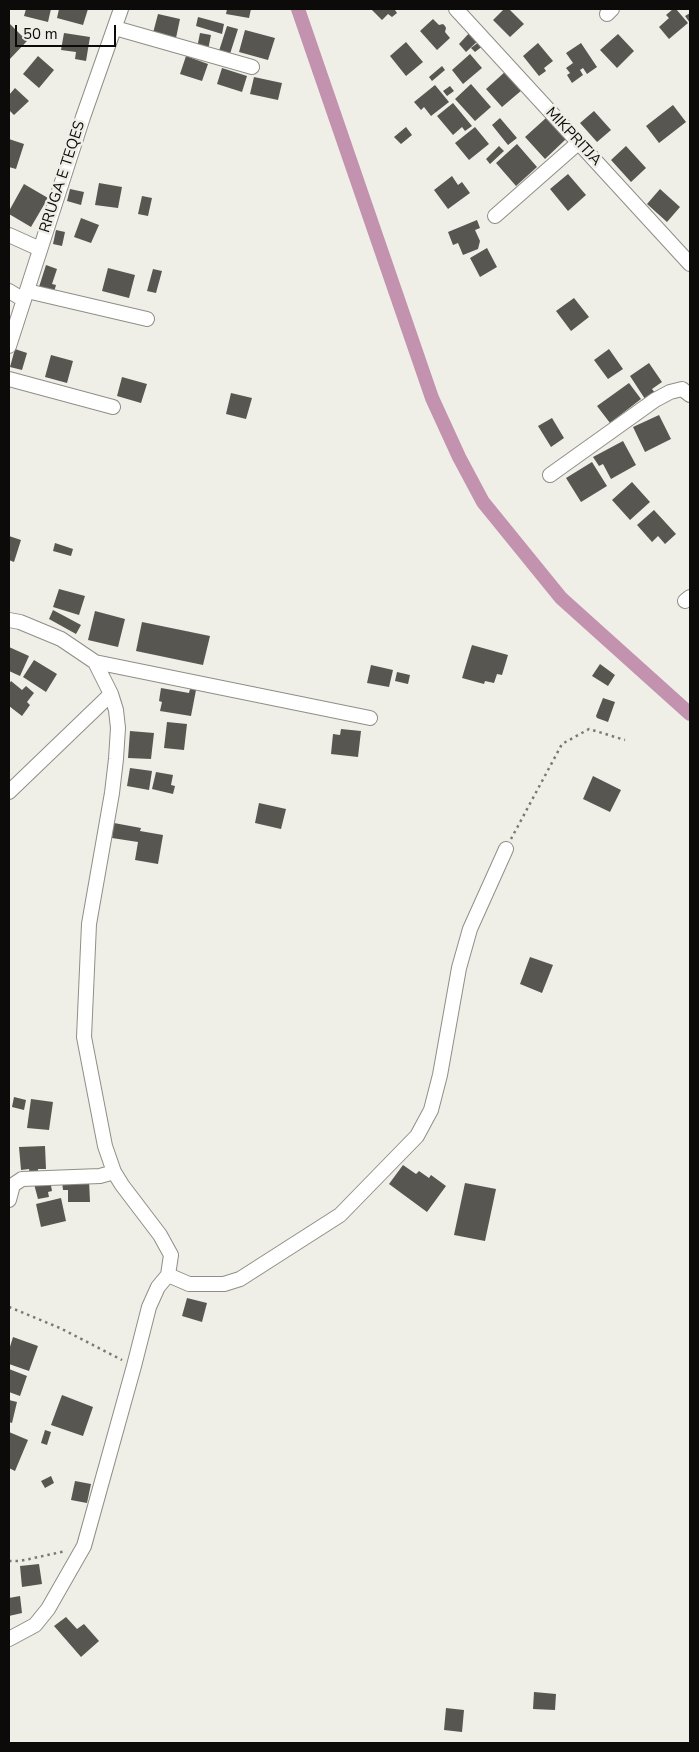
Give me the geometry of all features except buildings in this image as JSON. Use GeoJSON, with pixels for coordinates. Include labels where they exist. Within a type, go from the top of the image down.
{"type":"FeatureCollection","features":[{"type":"Feature","properties":{"kind":"street","name":"RRUGA E TEQES"},"geometry":{"type":"LineString","coordinates":[[9,346],[83,117],[121,9]]}},
{"type":"Feature","properties":{"kind":"street","name":"MIKPRITJA"},"geometry":{"type":"LineString","coordinates":[[456,9],[690,264]]}},
{"type":"Feature","properties":{"kind":"street"},"geometry":{"type":"LineString","coordinates":[[115,28],[252,67]]}},
{"type":"Feature","properties":{"kind":"street"},"geometry":{"type":"LineString","coordinates":[[495,216],[578,143]]}},
{"type":"Feature","properties":{"kind":"street"},"geometry":{"type":"LineString","coordinates":[[9,236],[40,249]]}},
{"type":"Feature","properties":{"kind":"street"},"geometry":{"type":"LineString","coordinates":[[9,291],[147,319]]}},
{"type":"Feature","properties":{"kind":"street"},"geometry":{"type":"LineString","coordinates":[[9,379],[113,407]]}},
{"type":"Feature","properties":{"kind":"street"},"geometry":{"type":"LineString","coordinates":[[550,475],[670,392],[682,389],[690,395]]}},
{"type":"Feature","properties":{"kind":"street"},"geometry":{"type":"LineString","coordinates":[[9,620],[20,622],[61,639],[95,662],[370,718]]}},
{"type":"Feature","properties":{"kind":"street"},"geometry":{"type":"LineString","coordinates":[[9,1639],[35,1625],[44,1614],[84,1546],[149,1306],[158,1287],[168,1275],[171,1255],[164,1242],[114,1172],[105,1146],[84,1037],[89,924],[112,794],[118,728],[116,710],[111,694],[95,662]]}},
{"type":"Feature","properties":{"kind":"street"},"geometry":{"type":"LineString","coordinates":[[9,792],[111,694]]}},
{"type":"Feature","properties":{"kind":"street"},"geometry":{"type":"LineString","coordinates":[[168,1275],[189,1284],[224,1284],[240,1279],[340,1215],[417,1136],[431,1110],[440,1075],[458,968],[470,929],[506,849]]}},
{"type":"Feature","properties":{"kind":"street"},"geometry":{"type":"LineString","coordinates":[[9,1200],[12,1185],[22,1179],[100,1176],[114,1172]]}},
{"type":"Feature","properties":{"kind":"path"},"geometry":{"type":"LineString","coordinates":[[506,849],[562,744],[589,730],[625,740]]}},
{"type":"Feature","properties":{"kind":"path"},"geometry":{"type":"LineString","coordinates":[[9,1307],[60,1328],[134,1366]]}},
{"type":"Feature","properties":{"kind":"path"},"geometry":{"type":"LineString","coordinates":[[9,1561],[20,1561],[84,1546]]}},
{"type":"Feature","properties":{"kind":"waterway"},"geometry":{"type":"LineString","coordinates":[[298,9],[432,398],[459,457],[483,502],[561,598],[690,714]]}}]}
